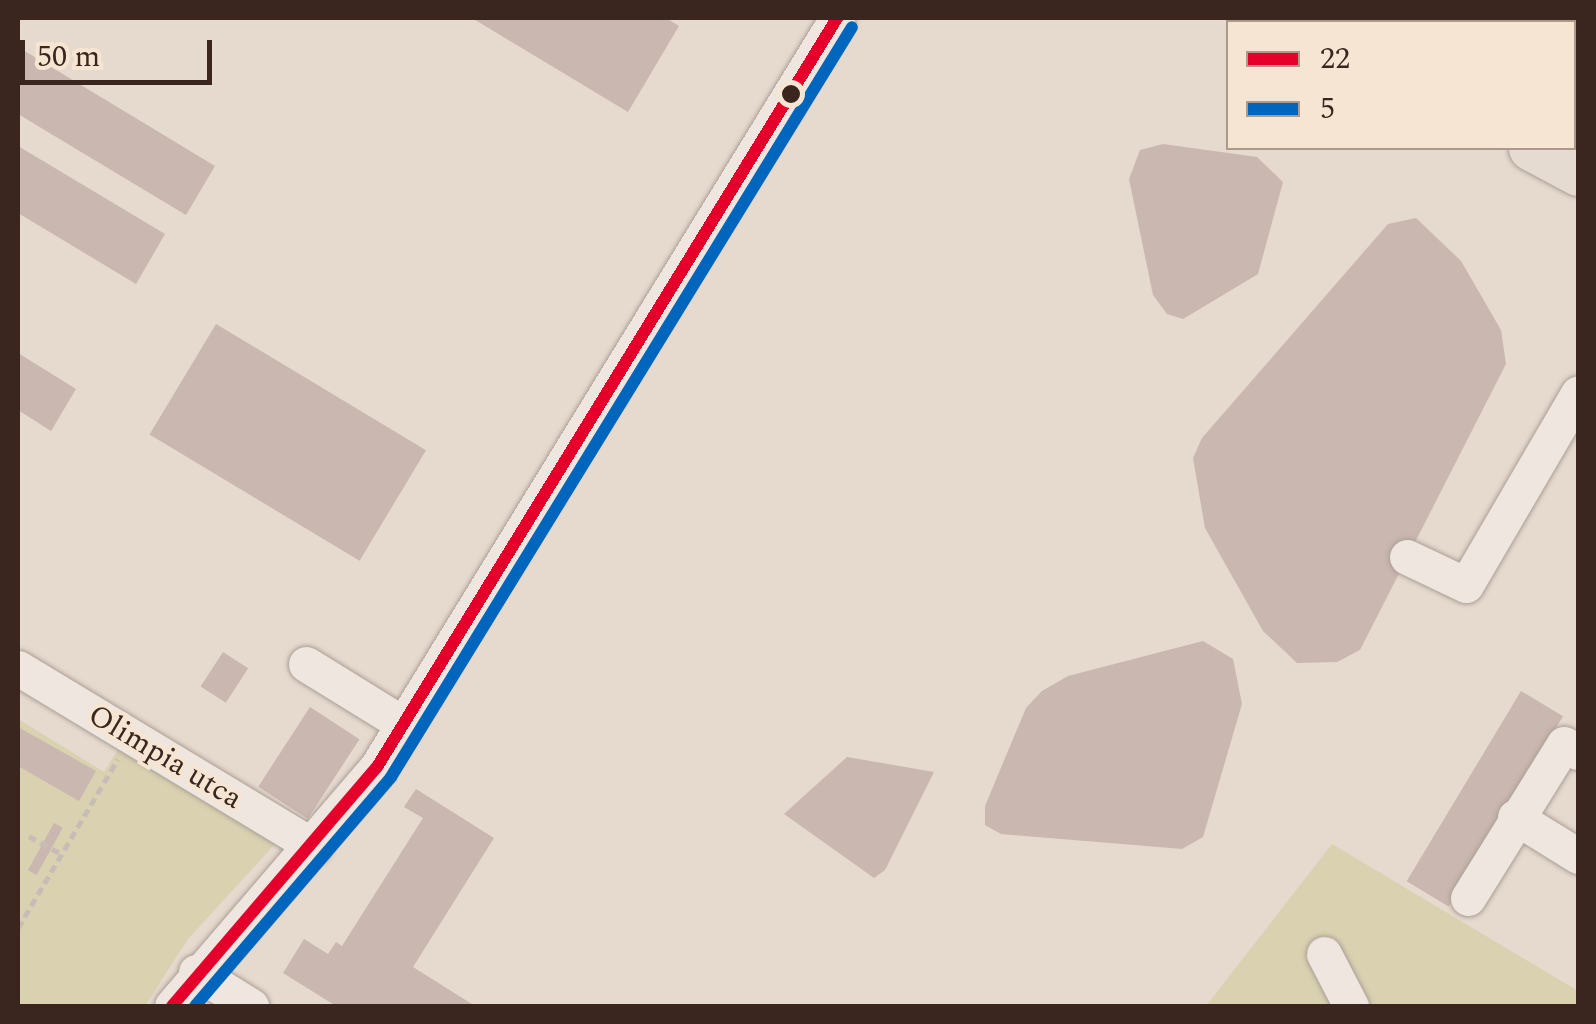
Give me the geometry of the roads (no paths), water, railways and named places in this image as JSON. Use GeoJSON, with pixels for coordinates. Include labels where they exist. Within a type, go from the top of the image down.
{"type":"FeatureCollection","features":[{"type":"Feature","properties":{"kind":"main road"},"geometry":{"type":"LineString","coordinates":[[1535,150],[1578,172]]}},
{"type":"Feature","properties":{"kind":"street"},"geometry":{"type":"LineString","coordinates":[[172,1006],[196,972],[313,846],[403,724],[837,18]]}},
{"type":"Feature","properties":{"kind":"street"},"geometry":{"type":"LineString","coordinates":[[1407,557],[1466,585],[1578,393]]}},
{"type":"Feature","properties":{"kind":"street"},"geometry":{"type":"LineString","coordinates":[[306,664],[403,724]]}},
{"type":"Feature","properties":{"kind":"street","name":"Olimpia utca"},"geometry":{"type":"LineString","coordinates":[[18,668],[313,846]]}},
{"type":"Feature","properties":{"kind":"street"},"geometry":{"type":"LineString","coordinates":[[1468,898],[1564,744],[1578,752]]}},
{"type":"Feature","properties":{"kind":"street"},"geometry":{"type":"LineString","coordinates":[[1515,817],[1578,856]]}},
{"type":"Feature","properties":{"kind":"street"},"geometry":{"type":"LineString","coordinates":[[1324,954],[1352,1006]]}},
{"type":"Feature","properties":{"kind":"street"},"geometry":{"type":"LineString","coordinates":[[196,972],[251,1006]]}}]}
